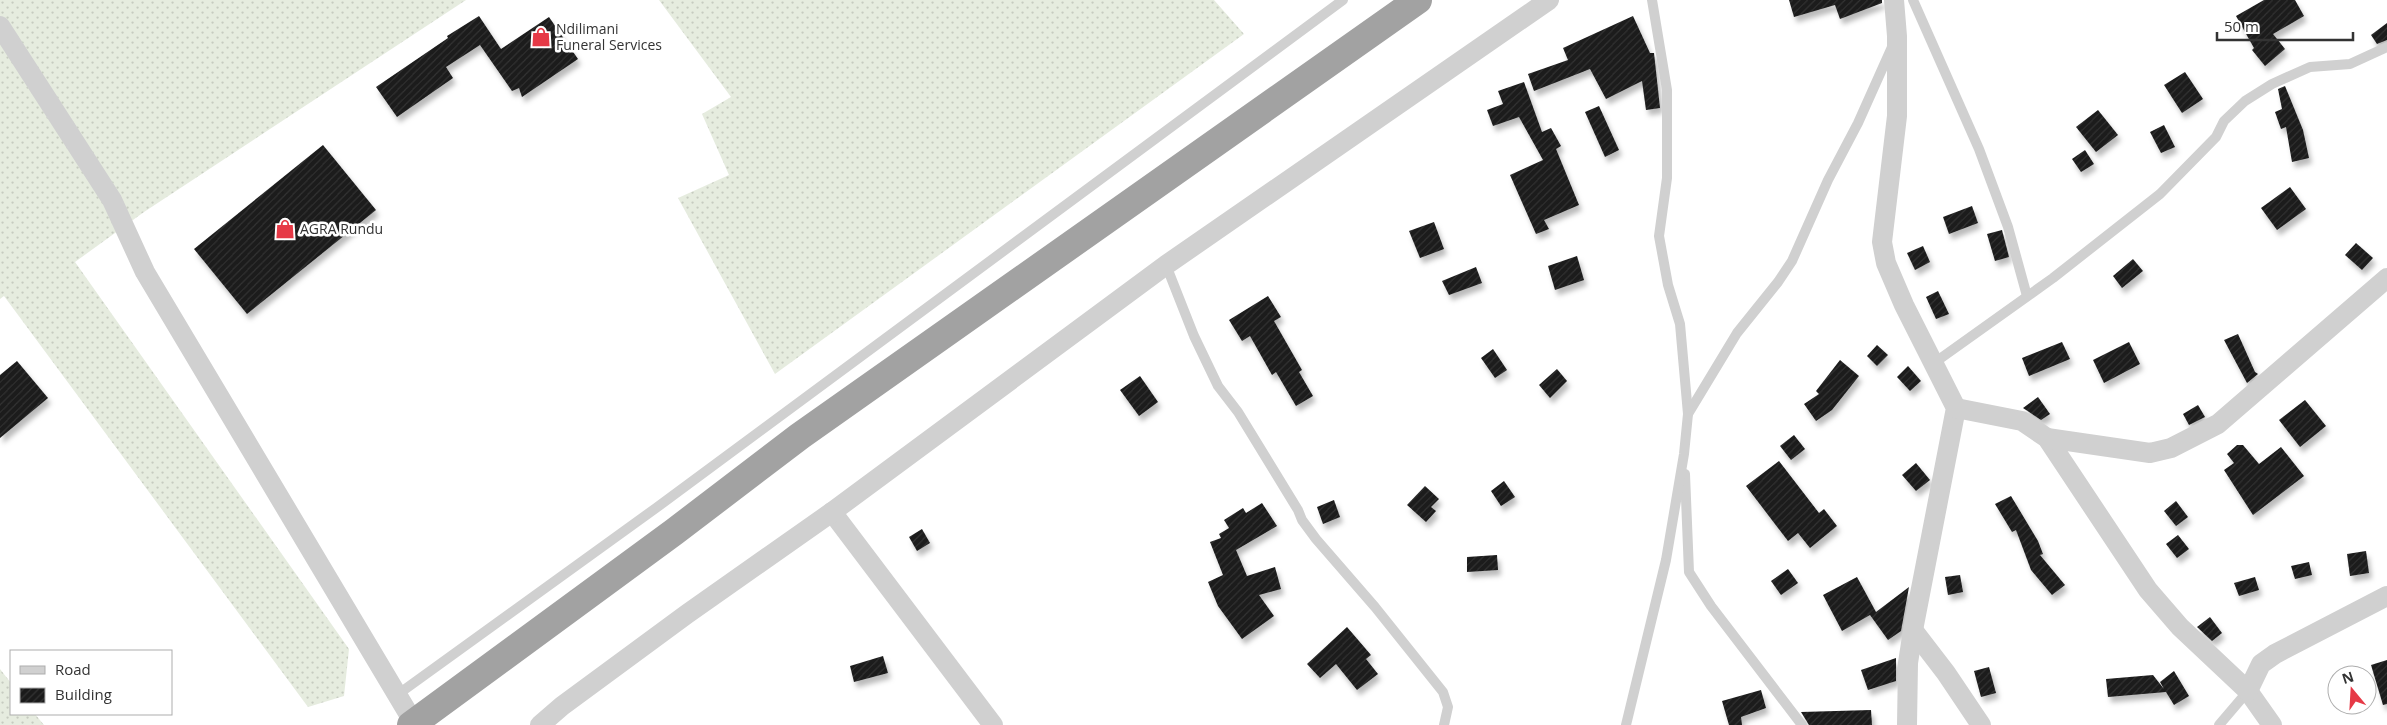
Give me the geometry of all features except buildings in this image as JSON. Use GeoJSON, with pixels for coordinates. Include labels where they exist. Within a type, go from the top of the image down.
{"type":"FeatureCollection","features":[{"type":"Feature","properties":{"kind":"highway"},"geometry":{"type":"LineString","coordinates":[[413,724],[667,538],[800,436],[1418,0]]}},
{"type":"Feature","properties":{"kind":"street"},"geometry":{"type":"LineString","coordinates":[[540,725],[562,706],[687,614],[832,512],[1166,265],[1549,0]]}},
{"type":"Feature","properties":{"kind":"street"},"geometry":{"type":"LineString","coordinates":[[1894,0],[1897,36],[1897,116],[1882,242],[1886,263],[1904,305],[1956,408],[1913,630],[1908,663],[1907,725]]}},
{"type":"Feature","properties":{"kind":"street"},"geometry":{"type":"LineString","coordinates":[[0,26],[112,200],[144,272],[413,724]]}},
{"type":"Feature","properties":{"kind":"street"},"geometry":{"type":"LineString","coordinates":[[2047,438],[2150,453],[2171,448],[2218,424],[2387,278]]}},
{"type":"Feature","properties":{"kind":"street"},"geometry":{"type":"LineString","coordinates":[[1956,408],[2022,421],[2047,438],[2148,590],[2180,627],[2248,691],[2272,725]]}},
{"type":"Feature","properties":{"kind":"street"},"geometry":{"type":"LineString","coordinates":[[832,512],[993,725]]}},
{"type":"Feature","properties":{"kind":"street"},"geometry":{"type":"LineString","coordinates":[[2248,691],[2261,664],[2275,654],[2387,596]]}},
{"type":"Feature","properties":{"kind":"street"},"geometry":{"type":"LineString","coordinates":[[1913,630],[1946,673],[1981,725]]}},
{"type":"Feature","properties":{"kind":"lane"},"geometry":{"type":"LineString","coordinates":[[397,695],[656,508],[1343,0]]}},
{"type":"Feature","properties":{"kind":"lane"},"geometry":{"type":"LineString","coordinates":[[1626,725],[1666,560],[1684,454],[1688,414],[1680,324],[1668,285],[1659,236],[1667,178],[1667,90],[1652,0]]}},
{"type":"Feature","properties":{"kind":"lane"},"geometry":{"type":"LineString","coordinates":[[1913,0],[1979,148],[2008,227],[2027,296]]}},
{"type":"Feature","properties":{"kind":"lane"},"geometry":{"type":"LineString","coordinates":[[1688,414],[1737,333],[1778,282],[1792,261],[1828,180],[1858,123],[1897,36]]}},
{"type":"Feature","properties":{"kind":"lane"},"geometry":{"type":"LineString","coordinates":[[1934,364],[2027,296],[2160,194],[2216,137],[2224,121],[2245,101],[2272,84],[2310,67],[2350,64],[2387,47]]}},
{"type":"Feature","properties":{"kind":"lane"},"geometry":{"type":"LineString","coordinates":[[1166,265],[1194,336],[1218,386],[1238,412],[1316,539],[1375,607],[1443,692],[1448,707],[1444,725]]}},
{"type":"Feature","properties":{"kind":"lane"},"geometry":{"type":"LineString","coordinates":[[1684,454],[1688,572],[1711,606],[1802,725]]}},
{"type":"Feature","properties":{"kind":"lane"},"geometry":{"type":"LineString","coordinates":[[2219,725],[2248,691]]}},
{"type":"Feature","properties":{"kind":"shaded area"},"geometry":{"type":"Polygon","coordinates":[[[0,0],[466,0],[144,212],[75,262],[349,649],[344,696],[308,707],[4,296],[0,299],[0,0]]]}},
{"type":"Feature","properties":{"kind":"shaded area"},"geometry":{"type":"Polygon","coordinates":[[[659,0],[1214,0],[1244,34],[775,374],[678,198],[729,175],[702,114],[731,97],[659,0]]]}},
{"type":"Feature","properties":{"kind":"shaded area"},"geometry":{"type":"Polygon","coordinates":[[[0,669],[10,682],[10,715],[36,715],[44,725],[0,725],[0,669]]]}},
{"type":"Feature","properties":{"kind":"place","name":"Ndilimani Funeral Services"},"geometry":{"type":"Point","coordinates":[541,37]}},
{"type":"Feature","properties":{"kind":"place","name":"AGRA Rundu"},"geometry":{"type":"Point","coordinates":[285,229]}}]}
